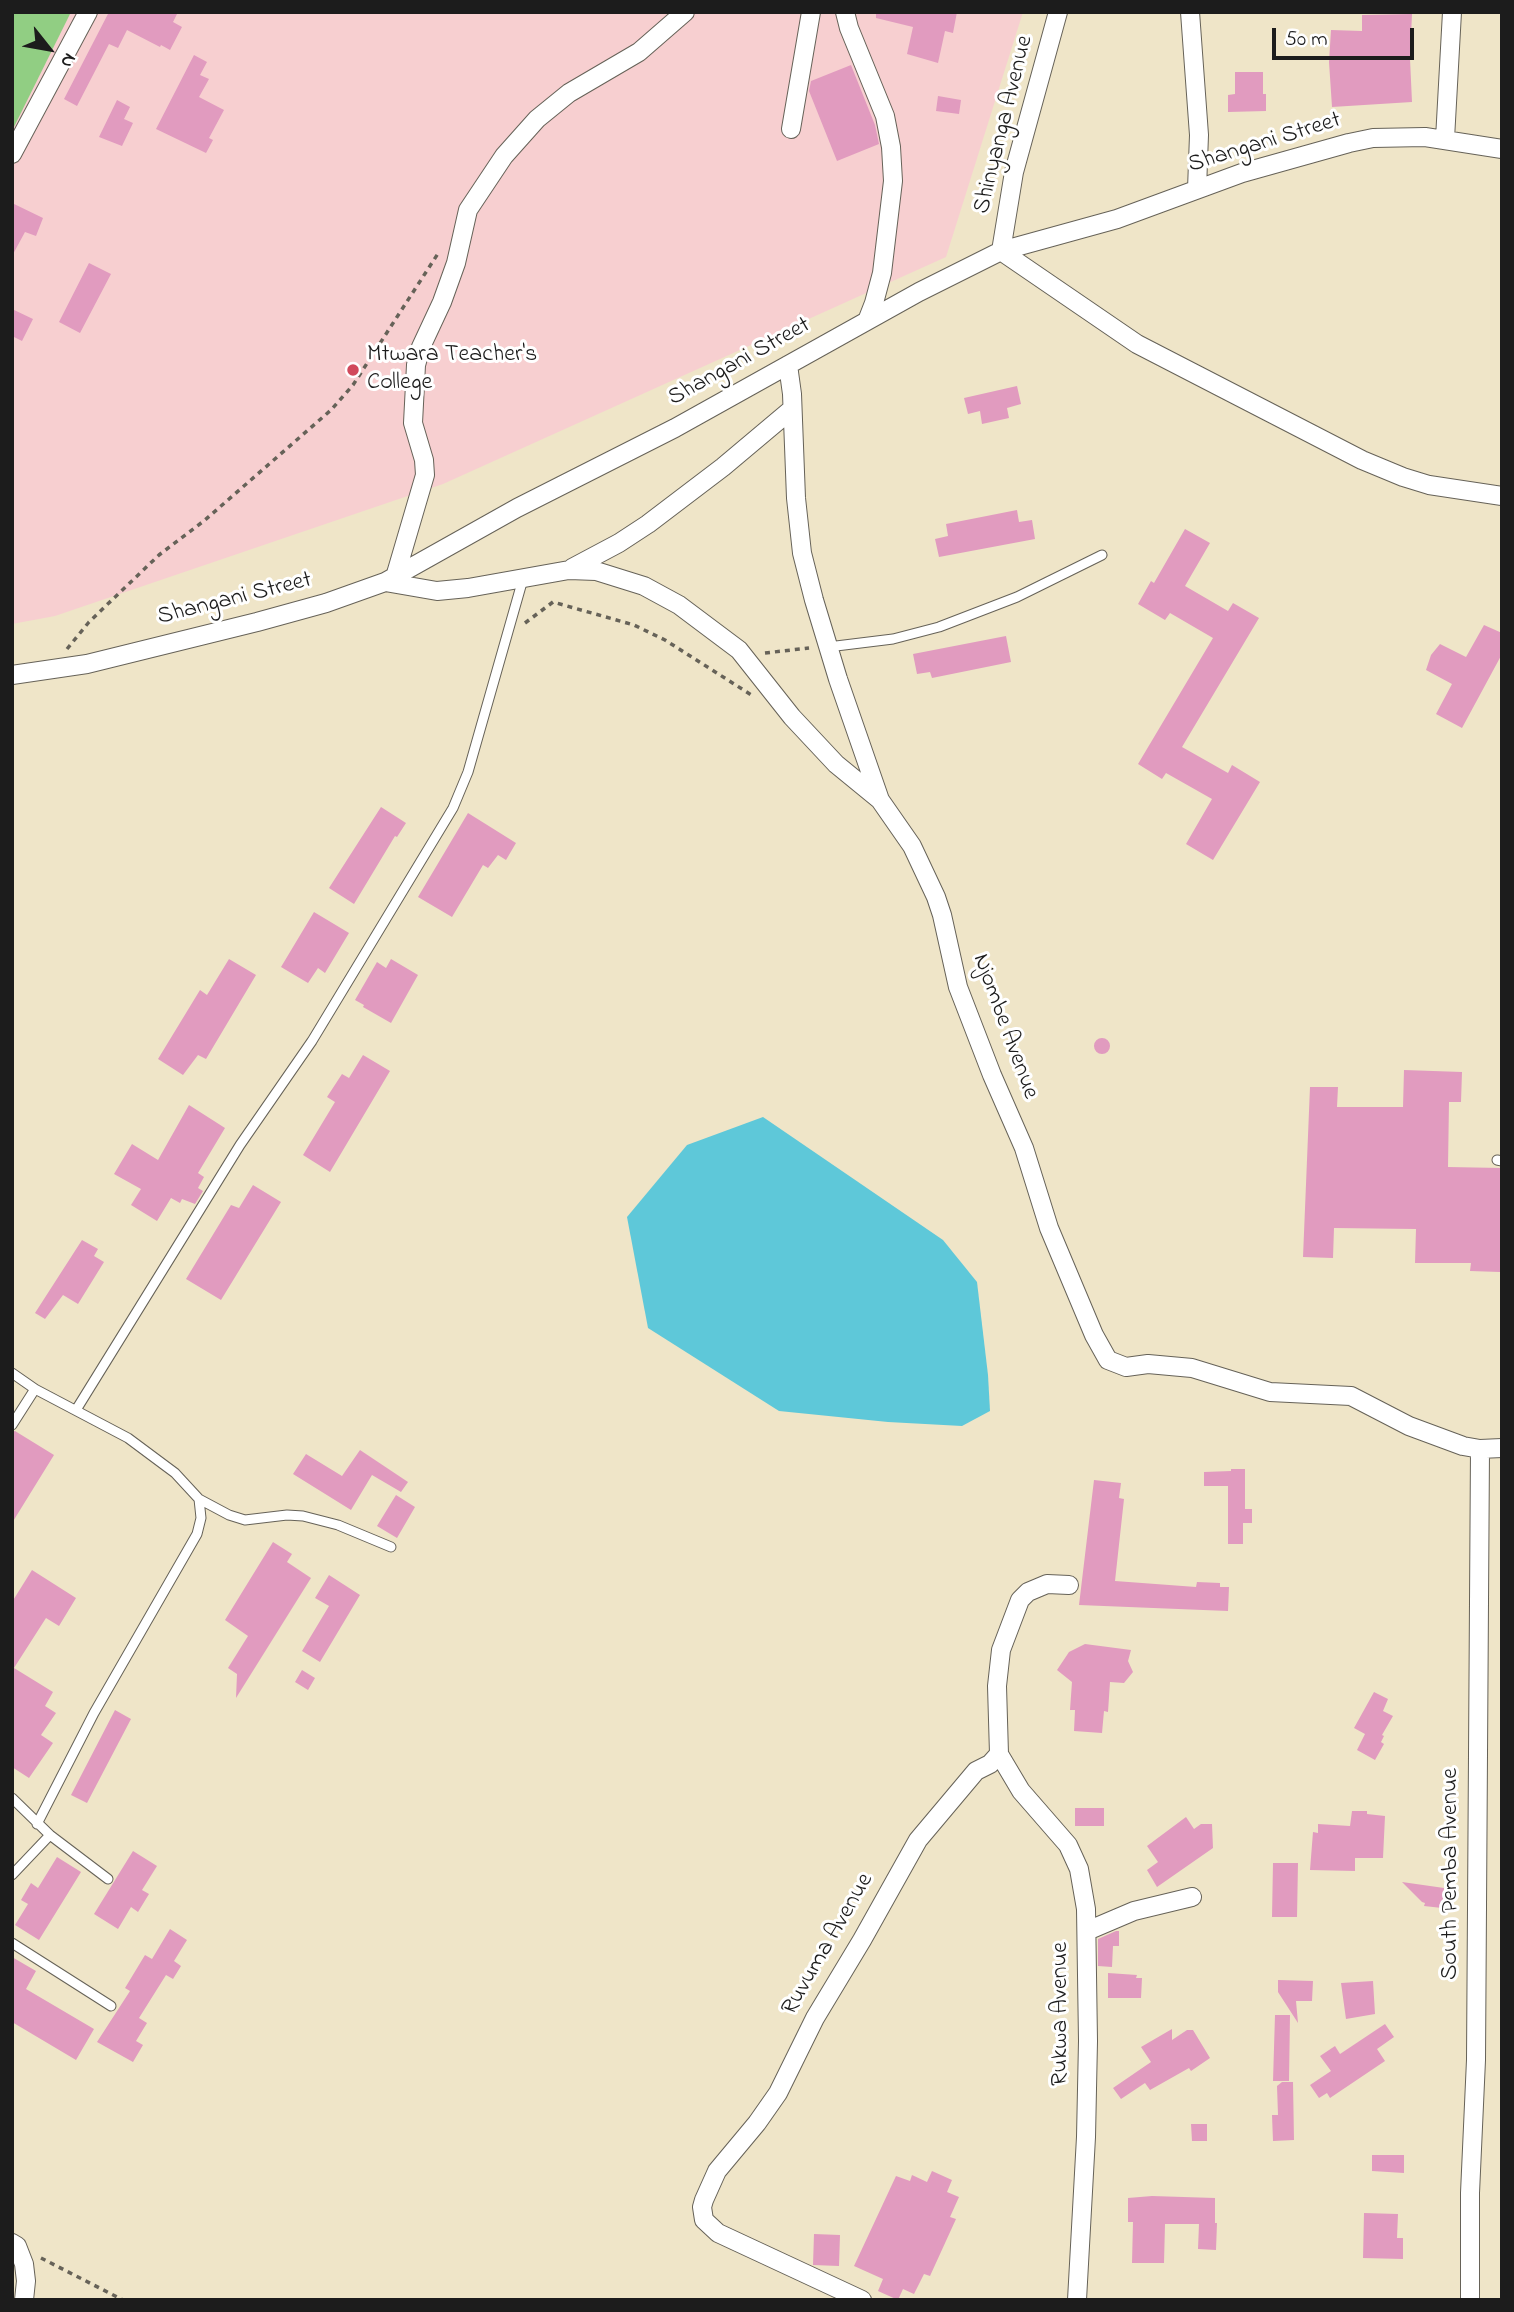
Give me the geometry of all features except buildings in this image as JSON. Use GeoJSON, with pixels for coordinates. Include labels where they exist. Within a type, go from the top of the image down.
{"type":"FeatureCollection","features":[{"type":"Feature","properties":{"kind":"street"},"geometry":{"type":"LineString","coordinates":[[12,154],[88,12]]}},
{"type":"Feature","properties":{"kind":"street"},"geometry":{"type":"LineString","coordinates":[[390,580],[425,475],[424,460],[413,422],[416,365],[458,256],[468,210],[505,156],[537,119],[569,93],[639,52],[685,12]]}},
{"type":"Feature","properties":{"kind":"street"},"geometry":{"type":"LineString","coordinates":[[791,129],[811,12]]}},
{"type":"Feature","properties":{"kind":"street"},"geometry":{"type":"LineString","coordinates":[[845,12],[885,117],[891,147],[893,181],[882,273],[867,321]]}},
{"type":"Feature","properties":{"kind":"street","name":"Shinyanga Avenue"},"geometry":{"type":"LineString","coordinates":[[1001,251],[1014,172],[1058,12]]}},
{"type":"Feature","properties":{"kind":"street"},"geometry":{"type":"LineString","coordinates":[[1190,12],[1199,135],[1197,189]]}},
{"type":"Feature","properties":{"kind":"street"},"geometry":{"type":"LineString","coordinates":[[1445,139],[1452,12]]}},
{"type":"Feature","properties":{"kind":"street","name":"Shangani Street"},"geometry":{"type":"LineString","coordinates":[[12,675],[87,664],[257,622],[326,603],[390,580],[517,508],[675,428],[919,292],[1001,251],[1117,219],[1294,157],[1373,138],[1399,136],[1445,139],[1502,149]]}},
{"type":"Feature","properties":{"kind":"street"},"geometry":{"type":"LineString","coordinates":[[1001,251],[1137,344],[1362,460],[1429,485],[1502,496]]}},
{"type":"Feature","properties":{"kind":"street"},"geometry":{"type":"LineString","coordinates":[[788,365],[791,376],[796,498],[802,553],[851,721],[880,800]]}},
{"type":"Feature","properties":{"kind":"street"},"geometry":{"type":"LineString","coordinates":[[569,569],[620,543],[648,524],[723,467],[792,409]]}},
{"type":"Feature","properties":{"kind":"street","name":"Njombe Avenue"},"geometry":{"type":"LineString","coordinates":[[390,580],[437,591],[468,588],[569,569],[596,571],[645,586],[678,605],[739,650],[836,764],[880,800],[912,846],[936,897],[958,987],[1024,1148],[1049,1228],[1094,1335],[1108,1360],[1126,1367],[1148,1364],[1192,1368],[1270,1392],[1351,1396],[1409,1426],[1463,1446],[1480,1449],[1502,1448]]}},
{"type":"Feature","properties":{"kind":"street","name":"South Pemba Avenue"},"geometry":{"type":"LineString","coordinates":[[1470,2300],[1470,2193],[1476,2060],[1480,1449]]}},
{"type":"Feature","properties":{"kind":"street"},"geometry":{"type":"LineString","coordinates":[[999,1754],[996,1686],[1001,1650],[1012,1617],[1020,1600],[1028,1592],[1047,1584],[1069,1585]]}},
{"type":"Feature","properties":{"kind":"street","name":"Rukwa Avenue"},"geometry":{"type":"LineString","coordinates":[[999,1754],[1021,1791],[1068,1845],[1079,1869],[1086,1909],[1086,2137],[1077,2300]]}},
{"type":"Feature","properties":{"kind":"street","name":"Ruvuma Avenue"},"geometry":{"type":"LineString","coordinates":[[854,2296],[718,2233],[704,2220],[704,2200],[717,2171],[773,2101],[815,2018],[918,1840],[976,1771],[990,1764],[999,1754]]}},
{"type":"Feature","properties":{"kind":"street"},"geometry":{"type":"LineString","coordinates":[[1087,1931],[1134,1911],[1192,1897]]}},
{"type":"Feature","properties":{"kind":"street"},"geometry":{"type":"LineString","coordinates":[[15,2244],[24,2264],[24,2300]]}},
{"type":"Feature","properties":{"kind":"lane"},"geometry":{"type":"LineString","coordinates":[[828,647],[893,639],[939,627],[1027,592],[1102,555]]}},
{"type":"Feature","properties":{"kind":"lane"},"geometry":{"type":"LineString","coordinates":[[76,1410],[240,1145],[312,1041],[453,808],[468,772],[523,578]]}},
{"type":"Feature","properties":{"kind":"lane"},"geometry":{"type":"LineString","coordinates":[[12,1373],[35,1389],[128,1438],[175,1473],[199,1499],[229,1515],[245,1520],[286,1515],[303,1516],[338,1525],[391,1547]]}},
{"type":"Feature","properties":{"kind":"lane"},"geometry":{"type":"LineString","coordinates":[[12,1425],[35,1389]]}},
{"type":"Feature","properties":{"kind":"lane"},"geometry":{"type":"LineString","coordinates":[[37,1824],[94,1713],[197,1534],[201,1518],[199,1499]]}},
{"type":"Feature","properties":{"kind":"lane"},"geometry":{"type":"LineString","coordinates":[[12,1798],[50,1835],[108,1879]]}},
{"type":"Feature","properties":{"kind":"lane"},"geometry":{"type":"LineString","coordinates":[[12,1875],[50,1835]]}},
{"type":"Feature","properties":{"kind":"lane"},"geometry":{"type":"LineString","coordinates":[[12,1943],[111,2006]]}},
{"type":"Feature","properties":{"kind":"path"},"geometry":{"type":"LineString","coordinates":[[51,669],[89,622],[159,555],[205,520],[331,410],[353,385],[439,251]]}},
{"type":"Feature","properties":{"kind":"path"},"geometry":{"type":"LineString","coordinates":[[508,636],[553,601],[634,625],[665,640],[751,695],[764,700],[779,699]]}},
{"type":"Feature","properties":{"kind":"path"},"geometry":{"type":"LineString","coordinates":[[739,650],[775,653],[828,647]]}},
{"type":"Feature","properties":{"kind":"path"},"geometry":{"type":"LineString","coordinates":[[15,2244],[123,2300]]}},
{"type":"Feature","properties":{"kind":"shaded area","name":"Mtwara Teacher's College"},"geometry":{"type":"Polygon","coordinates":[[[12,12],[1023,12],[946,257],[443,484],[55,616],[12,624],[12,12]]]}},
{"type":"Feature","properties":{"kind":"green space"},"geometry":{"type":"Polygon","coordinates":[[[12,12],[71,12],[12,131],[12,12]]]}},
{"type":"Feature","properties":{"kind":"water"},"geometry":{"type":"Polygon","coordinates":[[[763,1117],[943,1240],[977,1282],[990,1411],[962,1426],[779,1411],[648,1328],[627,1217],[687,1145],[763,1117]]]}},
{"type":"Feature","properties":{"kind":"place","name":"Mtwara Teacher's College"},"geometry":{"type":"Point","coordinates":[353,370]}}]}
